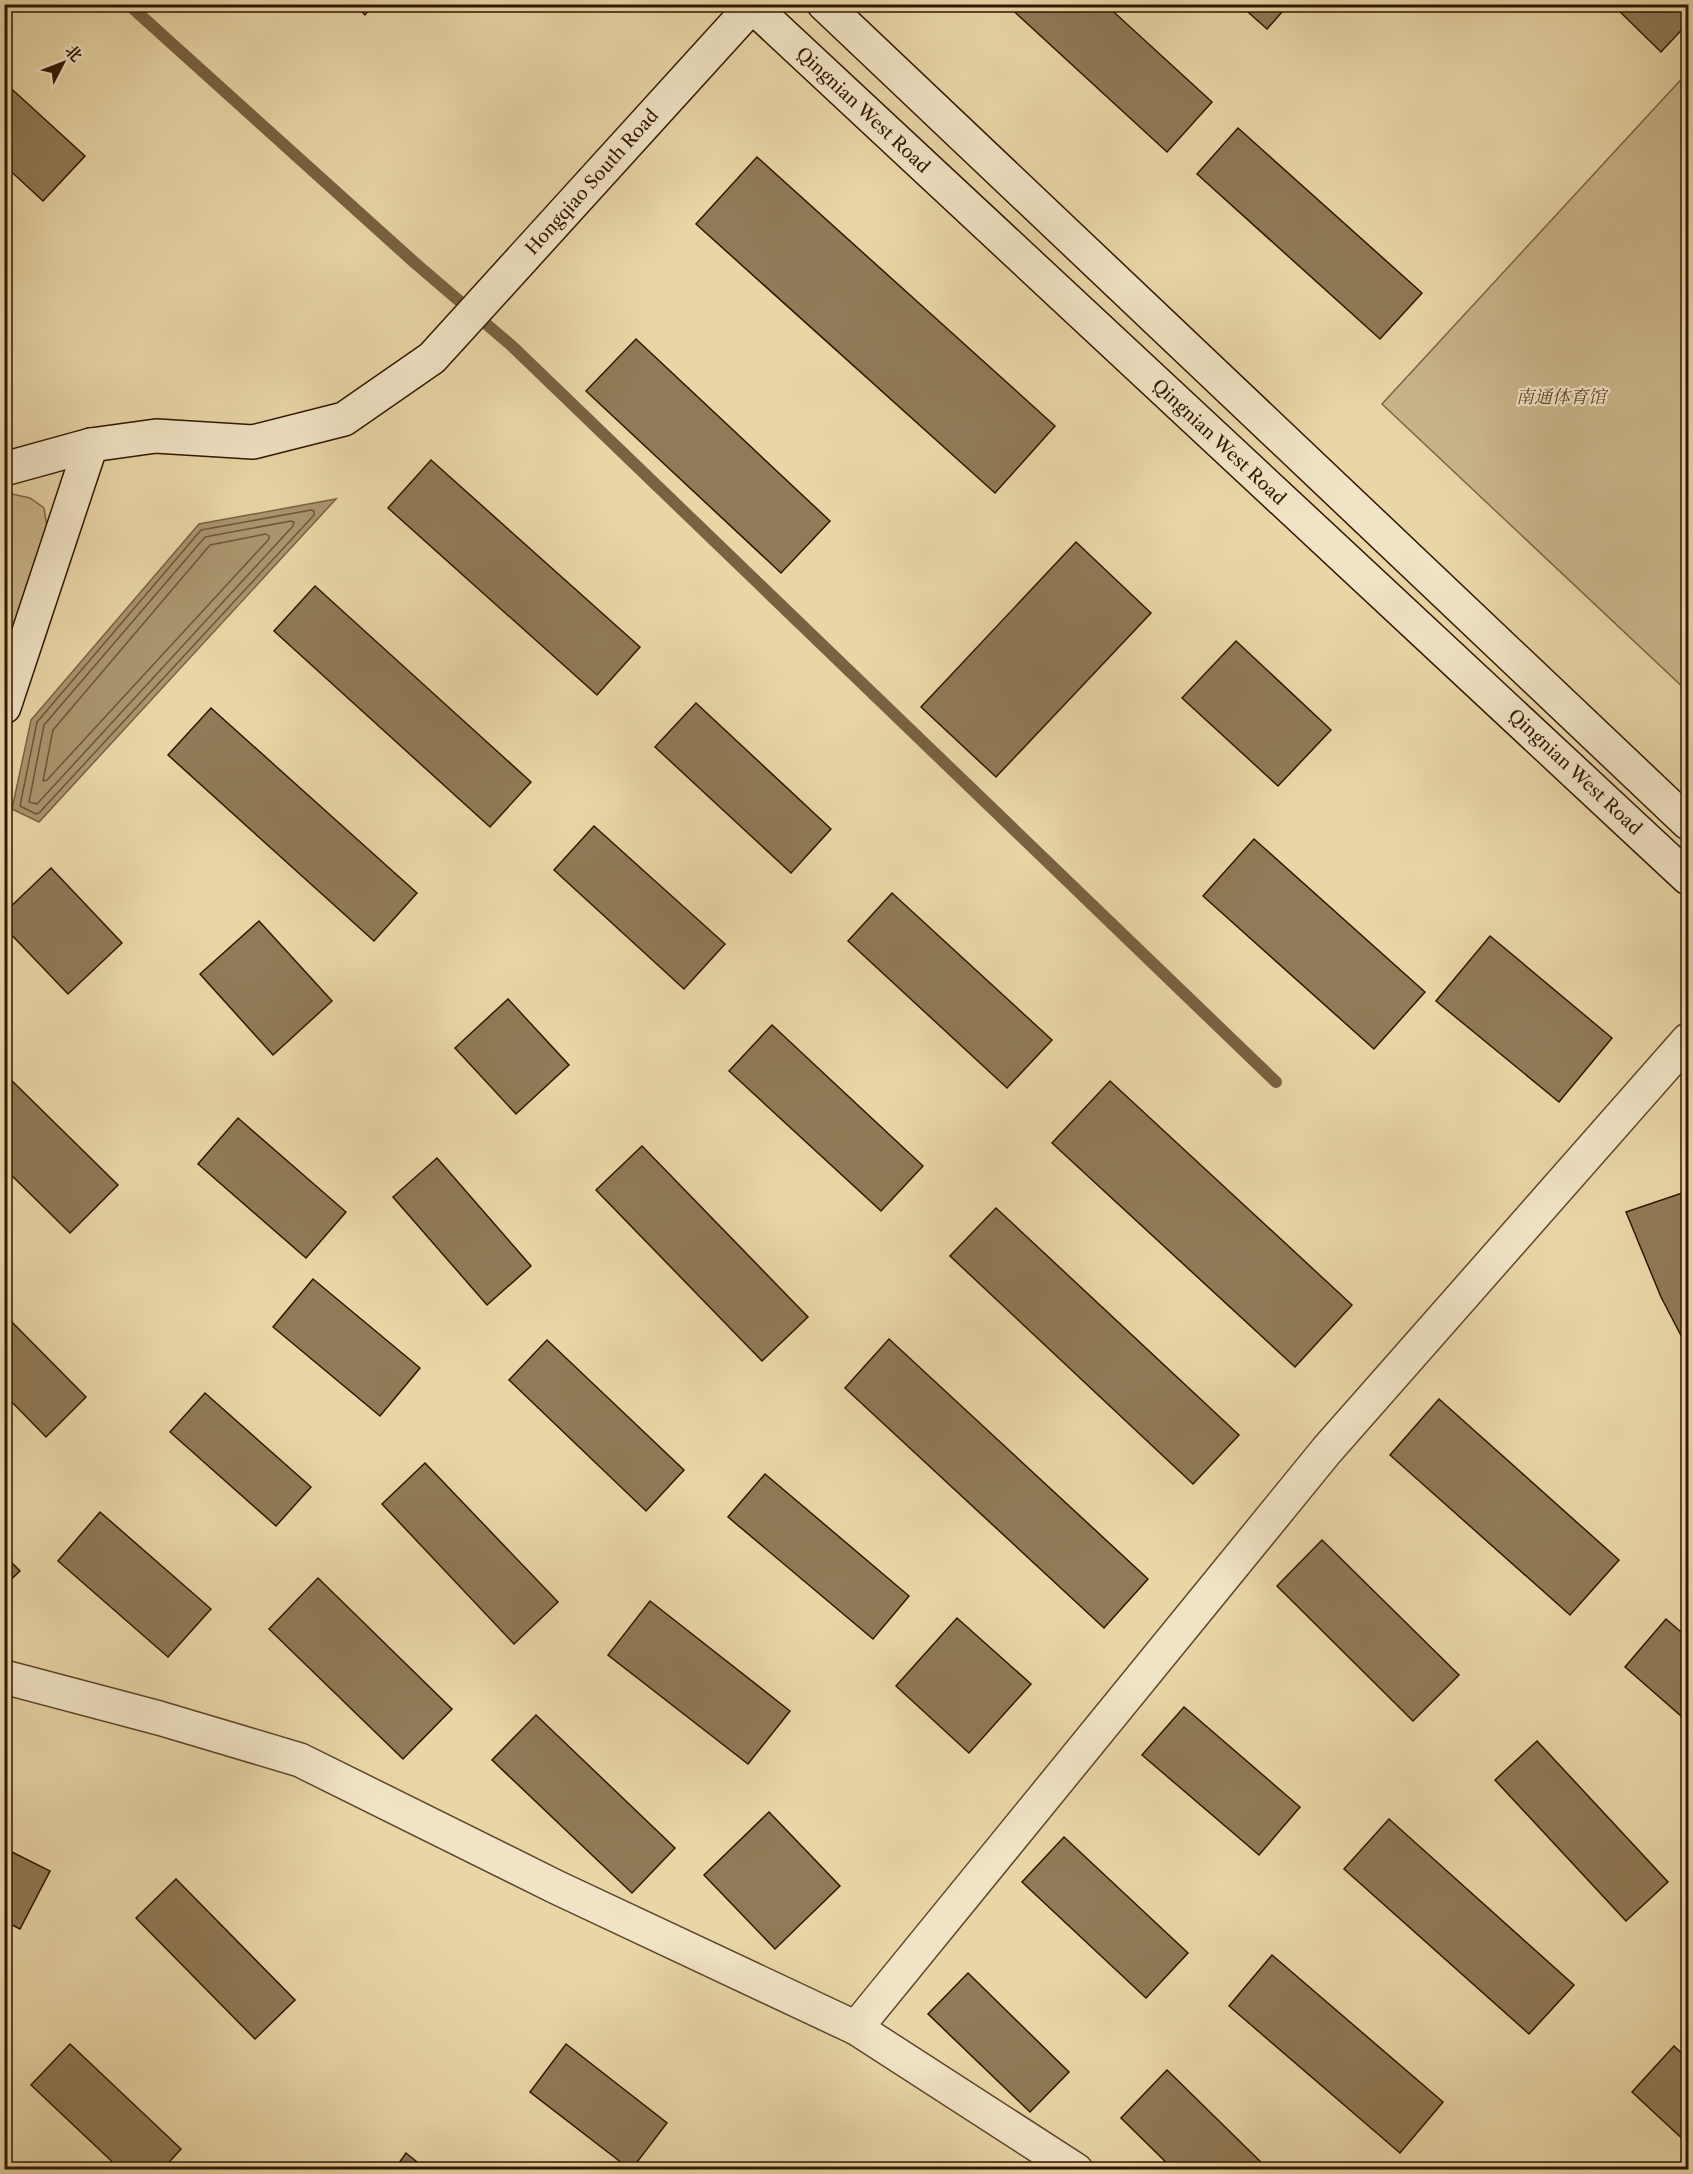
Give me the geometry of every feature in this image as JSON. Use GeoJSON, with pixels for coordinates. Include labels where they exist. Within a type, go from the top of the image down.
{"type":"FeatureCollection","features":[{"type":"Feature","properties":{"kind":"street"},"geometry":{"type":"LineString","coordinates":[[824,4],[1689,823]]}},
{"type":"Feature","properties":{"kind":"street","name":"Hongqiao South Road"},"geometry":{"type":"LineString","coordinates":[[4,469],[91,445],[156,436],[253,442],[344,419],[432,358],[753,5]]}},
{"type":"Feature","properties":{"kind":"street","name":"Qingnian West Road"},"geometry":{"type":"LineString","coordinates":[[753,5],[1689,878]]}},
{"type":"Feature","properties":{"kind":"street"},"geometry":{"type":"LineString","coordinates":[[4,707],[91,445]]}},
{"type":"Feature","properties":{"kind":"street"},"geometry":{"type":"LineString","coordinates":[[856,2028],[1327,1450],[1689,1040]]}},
{"type":"Feature","properties":{"kind":"street"},"geometry":{"type":"LineString","coordinates":[[4,1677],[159,1718],[300,1760],[556,1887],[856,2028],[1076,2169]]}},
{"type":"Feature","properties":{"kind":"green space","name":"南通体育馆"},"geometry":{"type":"Polygon","coordinates":[[[1688,72],[1688,692],[1382,404],[1688,72]]]}},
{"type":"Feature","properties":{"kind":"green space"},"geometry":{"type":"Polygon","coordinates":[[[12,494],[30,498],[44,508],[49,540],[5,655],[4,496],[12,494]]]}},
{"type":"Feature","properties":{"kind":"water"},"geometry":{"type":"Polygon","coordinates":[[[336,499],[39,822],[12,809],[31,720],[199,524],[336,499]]]}},
{"type":"Feature","properties":{"kind":"building"},"geometry":{"type":"Polygon","coordinates":[[[354,4],[374,4],[365,15],[354,4]]]}},
{"type":"Feature","properties":{"kind":"building"},"geometry":{"type":"Polygon","coordinates":[[[1006,4],[1105,4],[1212,102],[1167,152],[1006,4]]]}},
{"type":"Feature","properties":{"kind":"building"},"geometry":{"type":"Polygon","coordinates":[[[1239,4],[1289,4],[1267,29],[1239,4]]]}},
{"type":"Feature","properties":{"kind":"building"},"geometry":{"type":"Polygon","coordinates":[[[1612,4],[1688,4],[1688,23],[1661,52],[1612,4]]]}},
{"type":"Feature","properties":{"kind":"building"},"geometry":{"type":"Polygon","coordinates":[[[4,82],[85,156],[43,201],[4,165],[4,82]]]}},
{"type":"Feature","properties":{"kind":"building"},"geometry":{"type":"Polygon","coordinates":[[[1238,128],[1422,293],[1380,339],[1197,174],[1238,128]]]}},
{"type":"Feature","properties":{"kind":"building"},"geometry":{"type":"Polygon","coordinates":[[[757,157],[1055,426],[995,493],[696,224],[757,157]]]}},
{"type":"Feature","properties":{"kind":"building"},"geometry":{"type":"Polygon","coordinates":[[[636,339],[830,521],[781,573],[586,391],[636,339]]]}},
{"type":"Feature","properties":{"kind":"building"},"geometry":{"type":"Polygon","coordinates":[[[431,460],[640,647],[597,695],[388,508],[431,460]]]}},
{"type":"Feature","properties":{"kind":"building"},"geometry":{"type":"Polygon","coordinates":[[[1076,542],[1151,613],[996,777],[921,707],[1076,542]]]}},
{"type":"Feature","properties":{"kind":"building"},"geometry":{"type":"Polygon","coordinates":[[[315,586],[531,782],[490,827],[274,631],[315,586]]]}},
{"type":"Feature","properties":{"kind":"building"},"geometry":{"type":"Polygon","coordinates":[[[1236,641],[1331,730],[1278,786],[1182,698],[1236,641]]]}},
{"type":"Feature","properties":{"kind":"building"},"geometry":{"type":"Polygon","coordinates":[[[696,703],[831,829],[791,873],[655,747],[696,703]]]}},
{"type":"Feature","properties":{"kind":"building"},"geometry":{"type":"Polygon","coordinates":[[[211,708],[417,893],[374,941],[168,755],[211,708]]]}},
{"type":"Feature","properties":{"kind":"building"},"geometry":{"type":"Polygon","coordinates":[[[594,826],[725,944],[684,989],[554,870],[594,826]]]}},
{"type":"Feature","properties":{"kind":"building"},"geometry":{"type":"Polygon","coordinates":[[[1254,839],[1425,992],[1374,1049],[1203,896],[1254,839]]]}},
{"type":"Feature","properties":{"kind":"building"},"geometry":{"type":"Polygon","coordinates":[[[51,868],[122,943],[68,994],[4,927],[4,913],[51,868]]]}},
{"type":"Feature","properties":{"kind":"building"},"geometry":{"type":"Polygon","coordinates":[[[892,893],[1052,1040],[1007,1088],[848,941],[892,893]]]}},
{"type":"Feature","properties":{"kind":"building"},"geometry":{"type":"Polygon","coordinates":[[[259,921],[332,1001],[273,1055],[200,974],[259,921]]]}},
{"type":"Feature","properties":{"kind":"building"},"geometry":{"type":"Polygon","coordinates":[[[1490,936],[1612,1038],[1559,1102],[1436,1001],[1490,936]]]}},
{"type":"Feature","properties":{"kind":"building"},"geometry":{"type":"Polygon","coordinates":[[[508,999],[569,1065],[516,1114],[455,1048],[508,999]]]}},
{"type":"Feature","properties":{"kind":"building"},"geometry":{"type":"Polygon","coordinates":[[[772,1025],[923,1166],[881,1211],[729,1071],[772,1025]]]}},
{"type":"Feature","properties":{"kind":"building"},"geometry":{"type":"Polygon","coordinates":[[[4,1073],[118,1185],[70,1233],[4,1168],[4,1073]]]}},
{"type":"Feature","properties":{"kind":"building"},"geometry":{"type":"Polygon","coordinates":[[[1110,1081],[1352,1305],[1295,1367],[1052,1143],[1110,1081]]]}},
{"type":"Feature","properties":{"kind":"building"},"geometry":{"type":"Polygon","coordinates":[[[238,1118],[346,1212],[306,1258],[198,1164],[238,1118]]]}},
{"type":"Feature","properties":{"kind":"building"},"geometry":{"type":"Polygon","coordinates":[[[642,1146],[808,1317],[762,1361],[596,1190],[642,1146]]]}},
{"type":"Feature","properties":{"kind":"building"},"geometry":{"type":"Polygon","coordinates":[[[437,1158],[531,1266],[487,1305],[393,1197],[437,1158]]]}},
{"type":"Feature","properties":{"kind":"building"},"geometry":{"type":"Polygon","coordinates":[[[1688,1191],[1688,1349],[1661,1297],[1626,1212],[1688,1191]]]}},
{"type":"Feature","properties":{"kind":"building"},"geometry":{"type":"Polygon","coordinates":[[[996,1208],[1239,1435],[1193,1484],[950,1256],[996,1208]]]}},
{"type":"Feature","properties":{"kind":"building"},"geometry":{"type":"Polygon","coordinates":[[[313,1279],[420,1368],[380,1416],[273,1327],[313,1279]]]}},
{"type":"Feature","properties":{"kind":"building"},"geometry":{"type":"Polygon","coordinates":[[[4,1314],[86,1397],[46,1437],[4,1394],[4,1314]]]}},
{"type":"Feature","properties":{"kind":"building"},"geometry":{"type":"Polygon","coordinates":[[[889,1339],[1148,1579],[1104,1628],[845,1388],[889,1339]]]}},
{"type":"Feature","properties":{"kind":"building"},"geometry":{"type":"Polygon","coordinates":[[[547,1340],[684,1470],[646,1511],[509,1380],[547,1340]]]}},
{"type":"Feature","properties":{"kind":"building"},"geometry":{"type":"Polygon","coordinates":[[[205,1393],[311,1487],[276,1526],[170,1432],[205,1393]]]}},
{"type":"Feature","properties":{"kind":"building"},"geometry":{"type":"Polygon","coordinates":[[[1439,1399],[1619,1560],[1570,1615],[1390,1455],[1439,1399]]]}},
{"type":"Feature","properties":{"kind":"building"},"geometry":{"type":"Polygon","coordinates":[[[425,1463],[558,1602],[514,1644],[382,1504],[425,1463]]]}},
{"type":"Feature","properties":{"kind":"building"},"geometry":{"type":"Polygon","coordinates":[[[765,1474],[909,1596],[873,1639],[728,1517],[765,1474]]]}},
{"type":"Feature","properties":{"kind":"building"},"geometry":{"type":"Polygon","coordinates":[[[100,1512],[211,1609],[168,1657],[58,1561],[100,1512]]]}},
{"type":"Feature","properties":{"kind":"building"},"geometry":{"type":"Polygon","coordinates":[[[1322,1540],[1459,1675],[1413,1721],[1277,1586],[1322,1540]]]}},
{"type":"Feature","properties":{"kind":"building"},"geometry":{"type":"Polygon","coordinates":[[[4,1555],[20,1571],[4,1586],[4,1555]]]}},
{"type":"Feature","properties":{"kind":"building"},"geometry":{"type":"Polygon","coordinates":[[[318,1578],[452,1709],[403,1759],[269,1629],[318,1578]]]}},
{"type":"Feature","properties":{"kind":"building"},"geometry":{"type":"Polygon","coordinates":[[[650,1601],[790,1711],[748,1764],[608,1655],[650,1601]]]}},
{"type":"Feature","properties":{"kind":"building"},"geometry":{"type":"Polygon","coordinates":[[[957,1618],[1031,1684],[969,1753],[896,1686],[957,1618]]]}},
{"type":"Feature","properties":{"kind":"building"},"geometry":{"type":"Polygon","coordinates":[[[1666,1619],[1688,1638],[1688,1722],[1625,1667],[1666,1619]]]}},
{"type":"Feature","properties":{"kind":"building"},"geometry":{"type":"Polygon","coordinates":[[[1184,1707],[1300,1807],[1259,1855],[1142,1755],[1184,1707]]]}},
{"type":"Feature","properties":{"kind":"building"},"geometry":{"type":"Polygon","coordinates":[[[536,1715],[675,1848],[632,1893],[492,1760],[536,1715]]]}},
{"type":"Feature","properties":{"kind":"building"},"geometry":{"type":"Polygon","coordinates":[[[1537,1741],[1668,1882],[1626,1921],[1495,1780],[1537,1741]]]}},
{"type":"Feature","properties":{"kind":"building"},"geometry":{"type":"Polygon","coordinates":[[[769,1812],[840,1886],[775,1949],[704,1875],[769,1812]]]}},
{"type":"Feature","properties":{"kind":"building"},"geometry":{"type":"Polygon","coordinates":[[[1389,1819],[1574,1985],[1529,2034],[1344,1869],[1389,1819]]]}},
{"type":"Feature","properties":{"kind":"building"},"geometry":{"type":"Polygon","coordinates":[[[1064,1837],[1188,1953],[1146,1998],[1022,1882],[1064,1837]]]}},
{"type":"Feature","properties":{"kind":"building"},"geometry":{"type":"Polygon","coordinates":[[[4,1848],[50,1871],[20,1929],[4,1921],[4,1848]]]}},
{"type":"Feature","properties":{"kind":"building"},"geometry":{"type":"Polygon","coordinates":[[[176,1879],[295,2000],[255,2039],[136,1918],[176,1879]]]}},
{"type":"Feature","properties":{"kind":"building"},"geometry":{"type":"Polygon","coordinates":[[[1272,1955],[1443,2102],[1400,2153],[1229,2006],[1272,1955]]]}},
{"type":"Feature","properties":{"kind":"building"},"geometry":{"type":"Polygon","coordinates":[[[968,1973],[1069,2072],[1030,2112],[928,2014],[968,1973]]]}},
{"type":"Feature","properties":{"kind":"building"},"geometry":{"type":"Polygon","coordinates":[[[70,2044],[181,2149],[162,2170],[121,2170],[31,2085],[70,2044]]]}},
{"type":"Feature","properties":{"kind":"building"},"geometry":{"type":"Polygon","coordinates":[[[566,2044],[667,2123],[631,2170],[530,2092],[566,2044]]]}},
{"type":"Feature","properties":{"kind":"building"},"geometry":{"type":"Polygon","coordinates":[[[1674,2046],[1688,2059],[1688,2144],[1632,2092],[1674,2046]]]}},
{"type":"Feature","properties":{"kind":"building"},"geometry":{"type":"Polygon","coordinates":[[[1167,2070],[1269,2170],[1174,2170],[1121,2118],[1167,2070]]]}},
{"type":"Feature","properties":{"kind":"building"},"geometry":{"type":"Polygon","coordinates":[[[406,2153],[427,2170],[394,2170],[406,2153]]]}},
{"type":"Feature","properties":{"kind":"waterway"},"geometry":{"type":"LineString","coordinates":[[128,4],[415,263],[512,346],[1276,1082]]}}]}
